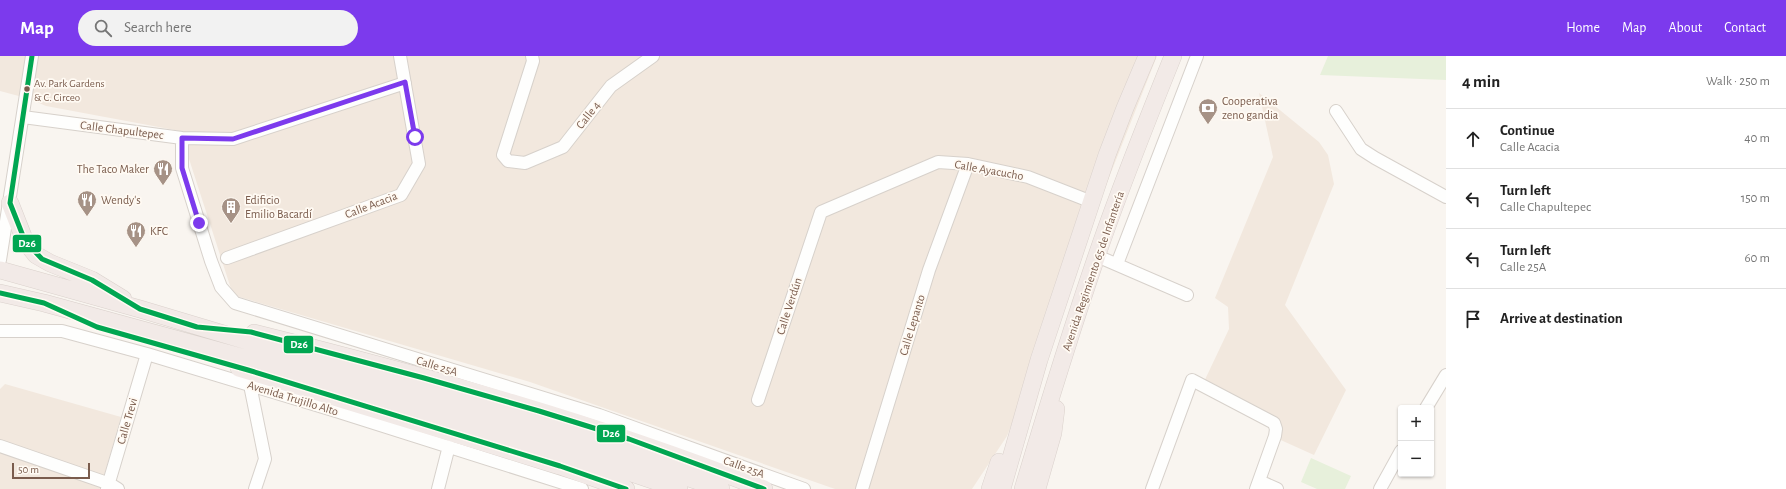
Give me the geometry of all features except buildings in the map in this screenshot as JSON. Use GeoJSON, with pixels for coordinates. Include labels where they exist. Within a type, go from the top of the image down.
{"type":"FeatureCollection","features":[{"type":"Feature","properties":{"kind":"highway","name":"Avenida Regimiento 65 de Infantería"},"geometry":{"type":"LineString","coordinates":[[1002,489],[1039,360],[1125,108],[1147,56]]}},
{"type":"Feature","properties":{"kind":"highway","name":"Avenida Regimiento 65 de Infantería"},"geometry":{"type":"LineString","coordinates":[[1023,489],[1062,359],[1097,256],[1141,135],[1173,56]]}},
{"type":"Feature","properties":{"kind":"highway"},"geometry":{"type":"LineString","coordinates":[[5,202],[25,242],[36,255],[50,263],[92,280],[140,309]]}},
{"type":"Feature","properties":{"kind":"highway"},"geometry":{"type":"LineString","coordinates":[[0,270],[140,309],[197,327],[679,489]]}},
{"type":"Feature","properties":{"kind":"highway"},"geometry":{"type":"LineString","coordinates":[[0,293],[570,437],[721,489]]}},
{"type":"Feature","properties":{"kind":"highway"},"geometry":{"type":"LineString","coordinates":[[44,303],[97,328],[256,372],[560,466],[626,489]]}},
{"type":"Feature","properties":{"kind":"highway"},"geometry":{"type":"LineString","coordinates":[[197,327],[251,332],[424,378],[629,439],[764,489]]}},
{"type":"Feature","properties":{"kind":"highway"},"geometry":{"type":"LineString","coordinates":[[1037,489],[1053,433],[1062,359]]}},
{"type":"Feature","properties":{"kind":"highway"},"geometry":{"type":"LineString","coordinates":[[990,489],[1015,410],[1039,360]]}},
{"type":"Feature","properties":{"kind":"street"},"geometry":{"type":"LineString","coordinates":[[0,260],[5,202],[23,117],[32,56]]}},
{"type":"Feature","properties":{"kind":"street","name":"Calle Acacia"},"geometry":{"type":"LineString","coordinates":[[227,258],[401,195],[419,164],[400,56]]}},
{"type":"Feature","properties":{"kind":"street","name":"Calle 4"},"geometry":{"type":"LineString","coordinates":[[532,56],[533,61],[503,155],[508,161],[525,163],[563,147],[611,86],[653,56]]}},
{"type":"Feature","properties":{"kind":"street"},"geometry":{"type":"LineString","coordinates":[[1117,264],[1197,56]]}},
{"type":"Feature","properties":{"kind":"street","name":"Calle Chapultepec"},"geometry":{"type":"LineString","coordinates":[[23,117],[182,138],[233,139],[405,82]]}},
{"type":"Feature","properties":{"kind":"street"},"geometry":{"type":"LineString","coordinates":[[1336,111],[1361,149],[1446,197]]}},
{"type":"Feature","properties":{"kind":"street","name":"Calle 25A"},"geometry":{"type":"LineString","coordinates":[[182,138],[182,168],[211,261],[221,287],[235,303],[599,415],[804,489]]}},
{"type":"Feature","properties":{"kind":"street","name":"Calle Ayacucho"},"geometry":{"type":"LineString","coordinates":[[821,212],[938,162],[968,164],[1028,177],[1092,202]]}},
{"type":"Feature","properties":{"kind":"street","name":"Calle Lepanto"},"geometry":{"type":"LineString","coordinates":[[862,489],[929,270],[968,164]]}},
{"type":"Feature","properties":{"kind":"street","name":"Calle Verdún"},"geometry":{"type":"LineString","coordinates":[[758,400],[821,212]]}},
{"type":"Feature","properties":{"kind":"street"},"geometry":{"type":"LineString","coordinates":[[1097,256],[1187,296]]}},
{"type":"Feature","properties":{"kind":"street","name":"Avenida Trujillo Alto"},"geometry":{"type":"LineString","coordinates":[[0,330],[62,331],[147,354],[449,446],[560,485],[582,489]]}},
{"type":"Feature","properties":{"kind":"street","name":"Calle Trevi"},"geometry":{"type":"LineString","coordinates":[[112,487],[147,354]]}},
{"type":"Feature","properties":{"kind":"street"},"geometry":{"type":"LineString","coordinates":[[1428,405],[1446,375]]}},
{"type":"Feature","properties":{"kind":"street"},"geometry":{"type":"LineString","coordinates":[[1152,489],[1192,380],[1274,424],[1276,430],[1275,436],[1258,485],[1277,489]]}},
{"type":"Feature","properties":{"kind":"street"},"geometry":{"type":"LineString","coordinates":[[250,385],[265,459],[255,489]]}},
{"type":"Feature","properties":{"kind":"street"},"geometry":{"type":"LineString","coordinates":[[0,446],[112,487]]}},
{"type":"Feature","properties":{"kind":"street"},"geometry":{"type":"LineString","coordinates":[[438,489],[449,446]]}},
{"type":"Feature","properties":{"kind":"street"},"geometry":{"type":"LineString","coordinates":[[1380,489],[1398,456]]}},
{"type":"Feature","properties":{"kind":"shaded area"},"geometry":{"type":"Polygon","coordinates":[[[0,56],[1157,56],[1007,436],[972,489],[835,489],[530,382],[233,295],[180,131],[46,106],[30,99],[0,91],[0,56]]]}},
{"type":"Feature","properties":{"kind":"shaded area"},"geometry":{"type":"Polygon","coordinates":[[[1259,93],[1319,142],[1328,155],[1334,184],[1285,305],[1346,390],[1314,455],[1274,437],[1274,426],[1201,388],[1229,329],[1228,307],[1215,298],[1273,157],[1259,93]]]}},
{"type":"Feature","properties":{"kind":"shaded area"},"geometry":{"type":"Polygon","coordinates":[[[5,384],[121,417],[100,489],[0,489],[0,389],[5,384]]]}},
{"type":"Feature","properties":{"kind":"green space"},"geometry":{"type":"Polygon","coordinates":[[[1328,56],[1446,56],[1446,80],[1320,75],[1328,56]]]}},
{"type":"Feature","properties":{"kind":"green space"},"geometry":{"type":"Polygon","coordinates":[[[1311,458],[1351,476],[1345,489],[1317,489],[1301,482],[1311,458]]]}},
{"type":"Feature","properties":{"kind":"transit line","name":"D26"},"geometry":{"type":"LineString","coordinates":[[32,56],[10,203],[25,241],[42,259],[92,280],[140,309],[197,327],[251,332],[424,378],[539,411],[629,439],[764,489]]}},
{"type":"Feature","properties":{"kind":"transit line","name":"D26"},"geometry":{"type":"LineString","coordinates":[[0,293],[44,303],[97,327],[248,370],[560,466],[626,489]]}},
{"type":"Feature","properties":{"kind":"place","name":"Av. Park Gardens & C. Circeo"},"geometry":{"type":"Point","coordinates":[27,89]}},
{"type":"Feature","properties":{"kind":"place","name":"Cooperativa zeno gandia"},"geometry":{"type":"Point","coordinates":[1208,125]}},
{"type":"Feature","properties":{"kind":"place","name":"The Taco Maker"},"geometry":{"type":"Point","coordinates":[163,186]}},
{"type":"Feature","properties":{"kind":"place","name":"Wendy's"},"geometry":{"type":"Point","coordinates":[87,217]}},
{"type":"Feature","properties":{"kind":"place","name":"Edificio Emilio Bacardí"},"geometry":{"type":"Point","coordinates":[231,224]}},
{"type":"Feature","properties":{"kind":"place","name":"KFC"},"geometry":{"type":"Point","coordinates":[136,248]}},
{"type":"Feature","properties":{"kind":"route"},"geometry":{"type":"LineString","coordinates":[[199,223],[182,168],[182,138],[233,139],[405,82],[415,137]]}}]}
